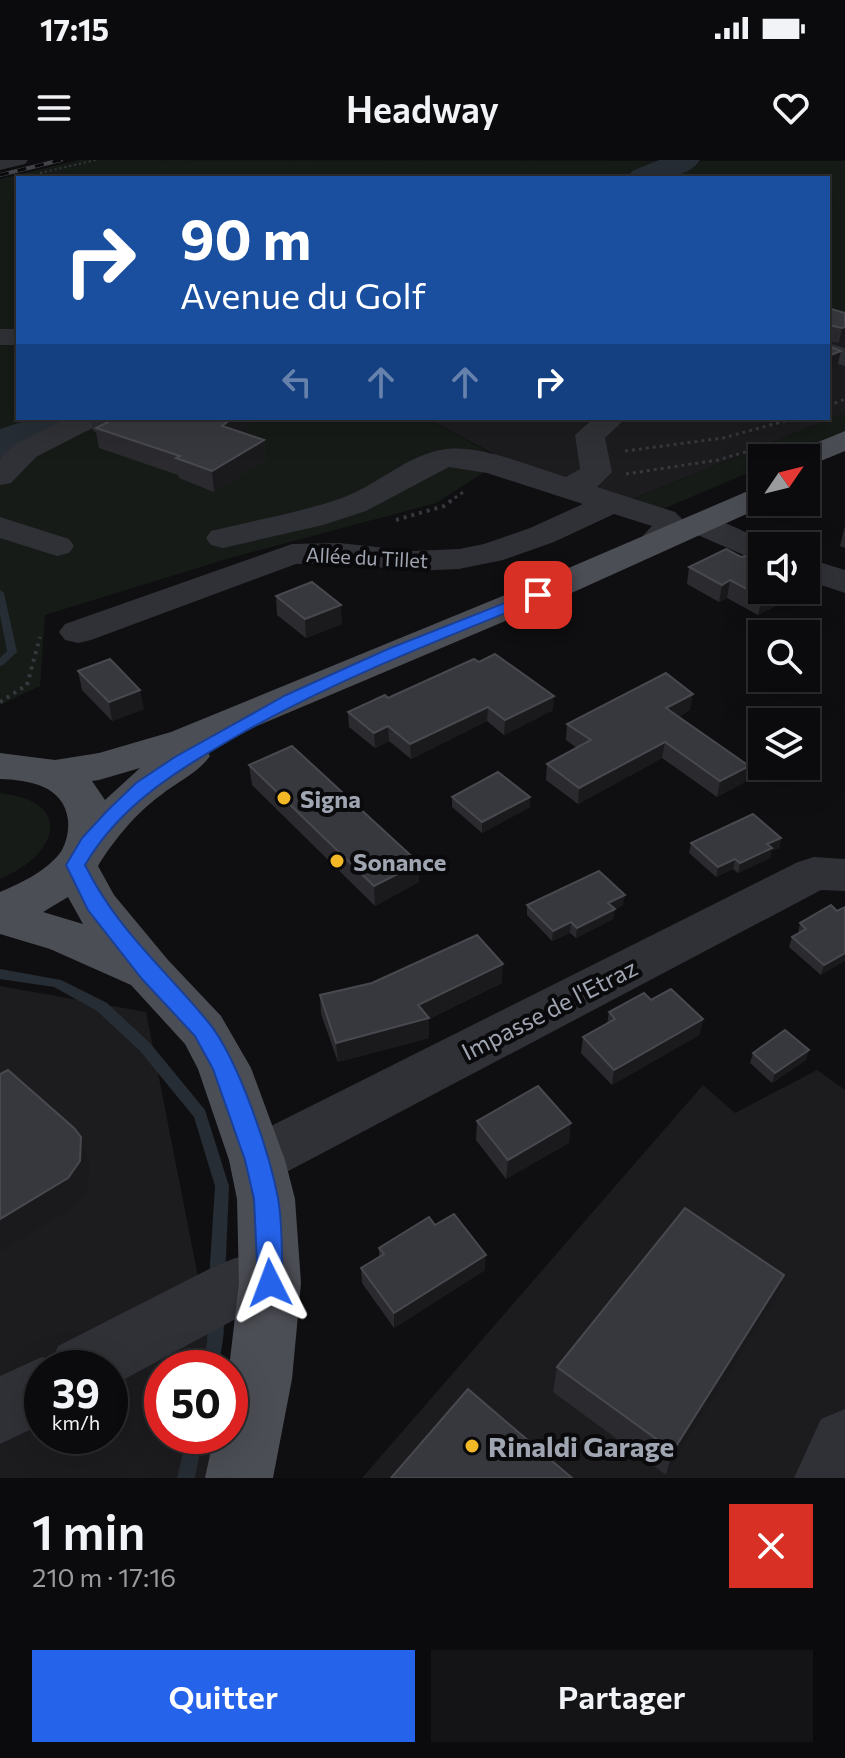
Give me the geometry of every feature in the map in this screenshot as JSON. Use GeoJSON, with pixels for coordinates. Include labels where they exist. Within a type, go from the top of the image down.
{"type":"FeatureCollection","features":[{"type":"Feature","properties":{"kind":"main road"},"geometry":{"type":"LineString","coordinates":[[820,451],[845,440]]}},
{"type":"Feature","properties":{"kind":"main road"},"geometry":{"type":"LineString","coordinates":[[820,469],[845,457]]}},
{"type":"Feature","properties":{"kind":"main road"},"geometry":{"type":"LineString","coordinates":[[54,774],[104,767],[141,756],[292,698],[394,652],[538,595],[671,529],[748,485]]}},
{"type":"Feature","properties":{"kind":"main road"},"geometry":{"type":"LineString","coordinates":[[394,652],[516,584],[748,500]]}},
{"type":"Feature","properties":{"kind":"main road"},"geometry":{"type":"LineString","coordinates":[[0,910],[23,902],[53,885],[142,787],[181,761],[292,698]]}},
{"type":"Feature","properties":{"kind":"main road"},"geometry":{"type":"LineString","coordinates":[[0,766],[24,767],[54,774],[74,786],[87,802],[92,821],[82,854],[95,905],[150,973],[203,1030],[224,1068],[257,1160],[266,1199],[232,1293],[260,1379],[239,1478]]}},
{"type":"Feature","properties":{"kind":"main road"},"geometry":{"type":"LineString","coordinates":[[0,917],[66,936],[150,973]]}},
{"type":"Feature","properties":{"kind":"street"},"geometry":{"type":"LineString","coordinates":[[0,164],[23,168]]}},
{"type":"Feature","properties":{"kind":"street"},"geometry":{"type":"LineString","coordinates":[[0,476],[25,451],[86,420]]}},
{"type":"Feature","properties":{"kind":"street"},"geometry":{"type":"LineString","coordinates":[[587,481],[590,435],[609,420]]}},
{"type":"Feature","properties":{"kind":"street"},"geometry":{"type":"LineString","coordinates":[[223,538],[311,518],[355,504],[439,459],[459,458],[587,481],[671,529],[748,549]]}},
{"type":"Feature","properties":{"kind":"street","name":"Allée du Tillet"},"geometry":{"type":"LineString","coordinates":[[78,632],[292,554],[339,553],[414,561],[476,556],[542,535],[605,506],[587,481]]}},
{"type":"Feature","properties":{"kind":"street"},"geometry":{"type":"LineString","coordinates":[[0,527],[57,546]]}},
{"type":"Feature","properties":{"kind":"street"},"geometry":{"type":"LineString","coordinates":[[820,573],[845,582]]}},
{"type":"Feature","properties":{"kind":"street","name":"Impasse de l'Etraz"},"geometry":{"type":"LineString","coordinates":[[257,1160],[814,873],[845,875]]}},
{"type":"Feature","properties":{"kind":"street"},"geometry":{"type":"LineString","coordinates":[[117,1350],[232,1293]]}},
{"type":"Feature","properties":{"kind":"street"},"geometry":{"type":"LineString","coordinates":[[0,1411],[24,1398]]}},
{"type":"Feature","properties":{"kind":"street"},"geometry":{"type":"LineString","coordinates":[[828,1478],[845,1443]]}},
{"type":"Feature","properties":{"kind":"path"},"geometry":{"type":"LineString","coordinates":[[23,168],[96,160]]}},
{"type":"Feature","properties":{"kind":"path"},"geometry":{"type":"LineString","coordinates":[[587,481],[789,420]]}},
{"type":"Feature","properties":{"kind":"path"},"geometry":{"type":"LineString","coordinates":[[587,481],[718,460],[779,442]]}},
{"type":"Feature","properties":{"kind":"path"},"geometry":{"type":"LineString","coordinates":[[389,521],[444,506],[490,474],[514,470]]}},
{"type":"Feature","properties":{"kind":"path"},"geometry":{"type":"LineString","coordinates":[[0,702],[27,685],[44,623]]}},
{"type":"Feature","properties":{"kind":"shaded area"},"geometry":{"type":"Polygon","coordinates":[[[79,160],[845,161],[845,314],[830,308],[830,176],[16,176],[16,420],[430,420],[503,460],[436,503],[230,558],[45,615],[40,686],[0,705],[0,179],[79,160]]]}},
{"type":"Feature","properties":{"kind":"shaded area"},"geometry":{"type":"Polygon","coordinates":[[[830,308],[845,314],[845,413],[830,419],[830,308]]]}},
{"type":"Feature","properties":{"kind":"shaded area"},"geometry":{"type":"Polygon","coordinates":[[[845,413],[845,431],[815,444],[768,444],[828,420],[845,413]]]}},
{"type":"Feature","properties":{"kind":"shaded area"},"geometry":{"type":"Polygon","coordinates":[[[430,420],[828,420],[768,444],[748,444],[748,452],[622,503],[503,459],[430,420]]]}},
{"type":"Feature","properties":{"kind":"shaded area"},"geometry":{"type":"Polygon","coordinates":[[[748,452],[748,473],[658,511],[622,503],[748,452]]]}},
{"type":"Feature","properties":{"kind":"shaded area"},"geometry":{"type":"Polygon","coordinates":[[[0,793],[24,798],[40,807],[49,818],[50,831],[45,844],[34,857],[0,879],[0,793]]]}},
{"type":"Feature","properties":{"kind":"shaded area"},"geometry":{"type":"Polygon","coordinates":[[[0,986],[146,1012],[212,1350],[144,1350],[144,1454],[233,1454],[238,1478],[0,1478],[0,986]]]}},
{"type":"Feature","properties":{"kind":"shaded area"},"geometry":{"type":"Polygon","coordinates":[[[817,1070],[845,1090],[845,1478],[362,1478],[703,1085],[735,1113],[817,1070]]]}},
{"type":"Feature","properties":{"kind":"building"},"geometry":{"type":"Polygon","coordinates":[[[830,309],[845,313],[845,327],[830,325],[830,309]]]}},
{"type":"Feature","properties":{"kind":"building"},"geometry":{"type":"Polygon","coordinates":[[[830,347],[841,351],[830,355],[830,347]]]}},
{"type":"Feature","properties":{"kind":"building"},"geometry":{"type":"Polygon","coordinates":[[[112,420],[230,420],[222,426],[264,440],[212,471],[176,458],[180,456],[96,428],[112,420]]]}},
{"type":"Feature","properties":{"kind":"building"},"geometry":{"type":"Polygon","coordinates":[[[726,549],[745,556],[748,558],[748,590],[730,580],[722,585],[689,567],[726,549]]]}},
{"type":"Feature","properties":{"kind":"building"},"geometry":{"type":"Polygon","coordinates":[[[312,582],[341,605],[305,619],[276,596],[312,582]]]}},
{"type":"Feature","properties":{"kind":"building"},"geometry":{"type":"Polygon","coordinates":[[[495,654],[554,696],[505,720],[488,707],[410,744],[388,726],[374,733],[348,712],[385,695],[388,698],[474,659],[479,662],[495,654]]]}},
{"type":"Feature","properties":{"kind":"building"},"geometry":{"type":"Polygon","coordinates":[[[110,659],[140,690],[109,702],[78,671],[110,659]]]}},
{"type":"Feature","properties":{"kind":"building"},"geometry":{"type":"Polygon","coordinates":[[[666,673],[693,694],[666,708],[748,767],[720,781],[665,742],[579,788],[547,764],[591,740],[567,724],[666,673]]]}},
{"type":"Feature","properties":{"kind":"building"},"geometry":{"type":"Polygon","coordinates":[[[292,746],[419,863],[374,886],[249,765],[292,746]]]}},
{"type":"Feature","properties":{"kind":"building"},"geometry":{"type":"Polygon","coordinates":[[[498,772],[530,797],[482,822],[452,797],[498,772]]]}},
{"type":"Feature","properties":{"kind":"building"},"geometry":{"type":"Polygon","coordinates":[[[753,814],[781,838],[767,844],[772,848],[740,863],[735,859],[718,867],[691,843],[753,814]]]}},
{"type":"Feature","properties":{"kind":"building"},"geometry":{"type":"Polygon","coordinates":[[[599,871],[625,895],[608,903],[615,909],[577,928],[571,922],[553,931],[527,905],[599,871]]]}},
{"type":"Feature","properties":{"kind":"building"},"geometry":{"type":"Polygon","coordinates":[[[831,905],[837,911],[845,907],[845,953],[824,965],[792,937],[806,929],[800,923],[831,905]]]}},
{"type":"Feature","properties":{"kind":"building"},"geometry":{"type":"Polygon","coordinates":[[[477,935],[503,964],[418,1005],[429,1018],[336,1043],[320,995],[372,983],[477,935]]]}},
{"type":"Feature","properties":{"kind":"building"},"geometry":{"type":"Polygon","coordinates":[[[671,989],[703,1019],[614,1070],[583,1037],[615,1019],[609,1012],[644,993],[651,1000],[671,989]]]}},
{"type":"Feature","properties":{"kind":"building"},"geometry":{"type":"Polygon","coordinates":[[[785,1030],[809,1050],[775,1073],[753,1053],[785,1030]]]}},
{"type":"Feature","properties":{"kind":"building"},"geometry":{"type":"Polygon","coordinates":[[[8,1070],[74,1128],[81,1137],[80,1161],[68,1178],[0,1219],[0,1074],[8,1070]]]}},
{"type":"Feature","properties":{"kind":"building"},"geometry":{"type":"Polygon","coordinates":[[[538,1086],[571,1123],[508,1160],[477,1121],[538,1086]]]}},
{"type":"Feature","properties":{"kind":"building"},"geometry":{"type":"Polygon","coordinates":[[[685,1208],[784,1275],[673,1451],[557,1367],[685,1208]]]}},
{"type":"Feature","properties":{"kind":"building"},"geometry":{"type":"Polygon","coordinates":[[[454,1214],[486,1255],[394,1313],[361,1268],[384,1254],[379,1248],[429,1217],[435,1225],[454,1214]]]}},
{"type":"Feature","properties":{"kind":"building"},"geometry":{"type":"Polygon","coordinates":[[[468,1389],[572,1478],[391,1478],[468,1389]]]}},
{"type":"Feature","properties":{"kind":"waterway"},"geometry":{"type":"LineString","coordinates":[[648,176],[685,160]]}},
{"type":"Feature","properties":{"kind":"waterway"},"geometry":{"type":"LineString","coordinates":[[0,444],[73,420]]}},
{"type":"Feature","properties":{"kind":"waterway"},"geometry":{"type":"LineString","coordinates":[[0,593],[12,652],[0,663]]}},
{"type":"Feature","properties":{"kind":"waterway"},"geometry":{"type":"LineString","coordinates":[[0,974],[57,983],[102,1007],[145,1047],[200,1114],[222,1186],[217,1280]]}},
{"type":"Feature","properties":{"kind":"waterway"},"geometry":{"type":"LineString","coordinates":[[213,1350],[216,1317]]}},
{"type":"Feature","properties":{"kind":"waterway"},"geometry":{"type":"LineString","coordinates":[[186,1478],[191,1454]]}},
{"type":"Feature","properties":{"kind":"railway"},"geometry":{"type":"LineString","coordinates":[[0,175],[61,160]]}},
{"type":"Feature","properties":{"kind":"place","name":"Signa"},"geometry":{"type":"Point","coordinates":[284,798]}},
{"type":"Feature","properties":{"kind":"place","name":"Sonance"},"geometry":{"type":"Point","coordinates":[337,861]}},
{"type":"Feature","properties":{"kind":"place","name":"Rinaldi Garage"},"geometry":{"type":"Point","coordinates":[472,1446]}},
{"type":"Feature","properties":{"kind":"route"},"geometry":{"type":"LineString","coordinates":[[270,1283],[266,1199],[257,1160],[224,1068],[203,1030],[150,973],[95,905],[75,865],[113,815],[142,787],[181,761],[292,698],[394,652],[538,595]]}}]}
